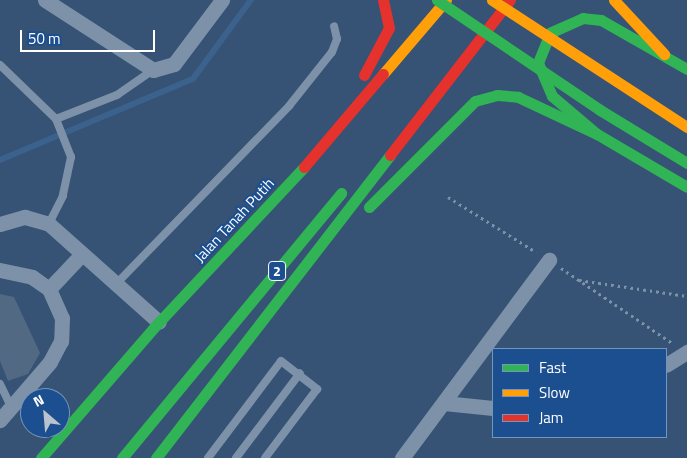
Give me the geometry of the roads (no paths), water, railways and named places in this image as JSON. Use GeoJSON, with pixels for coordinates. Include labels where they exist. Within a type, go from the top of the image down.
{"type":"FeatureCollection","features":[{"type":"Feature","properties":{"kind":"main road"},"geometry":{"type":"LineString","coordinates":[[300,172],[385,42],[389,28],[383,0]]}},
{"type":"Feature","properties":{"kind":"main road"},"geometry":{"type":"LineString","coordinates":[[437,0],[687,163]]}},
{"type":"Feature","properties":{"kind":"main road","name":"Jalan Tanah Putih"},"geometry":{"type":"LineString","coordinates":[[41,458],[159,322],[300,172],[446,0]]}},
{"type":"Feature","properties":{"kind":"main road"},"geometry":{"type":"LineString","coordinates":[[492,0],[687,127]]}},
{"type":"Feature","properties":{"kind":"main road","name":"2"},"geometry":{"type":"LineString","coordinates":[[156,458],[510,0]]}},
{"type":"Feature","properties":{"kind":"main road"},"geometry":{"type":"LineString","coordinates":[[614,0],[664,54]]}},
{"type":"Feature","properties":{"kind":"main road"},"geometry":{"type":"LineString","coordinates":[[597,134],[543,84],[539,54],[550,33],[570,20],[592,18],[664,54],[687,69]]}},
{"type":"Feature","properties":{"kind":"main road","name":"2"},"geometry":{"type":"LineString","coordinates":[[364,166],[403,122],[440,92]]}},
{"type":"Feature","properties":{"kind":"main road"},"geometry":{"type":"LineString","coordinates":[[320,248],[384,193],[475,101],[496,96],[518,97],[597,134],[687,187]]}},
{"type":"Feature","properties":{"kind":"main road","name":"2"},"geometry":{"type":"LineString","coordinates":[[122,458],[347,185]]}},
{"type":"Feature","properties":{"kind":"street"},"geometry":{"type":"LineString","coordinates":[[44,0],[153,70],[174,64],[222,0]]}},
{"type":"Feature","properties":{"kind":"street"},"geometry":{"type":"LineString","coordinates":[[0,224],[26,217],[49,224],[159,322]]}},
{"type":"Feature","properties":{"kind":"street"},"geometry":{"type":"LineString","coordinates":[[48,289],[82,254]]}},
{"type":"Feature","properties":{"kind":"street"},"geometry":{"type":"LineString","coordinates":[[402,458],[549,260]]}},
{"type":"Feature","properties":{"kind":"street"},"geometry":{"type":"LineString","coordinates":[[0,270],[32,277],[48,289],[62,318],[61,340],[50,362],[0,420]]}},
{"type":"Feature","properties":{"kind":"street"},"geometry":{"type":"LineString","coordinates":[[667,364],[687,352]]}},
{"type":"Feature","properties":{"kind":"street"},"geometry":{"type":"LineString","coordinates":[[444,403],[492,408]]}},
{"type":"Feature","properties":{"kind":"street"},"geometry":{"type":"LineString","coordinates":[[167,458],[187,420]]}},
{"type":"Feature","properties":{"kind":"lane"},"geometry":{"type":"LineString","coordinates":[[117,283],[289,106],[332,52],[337,38],[334,26]]}},
{"type":"Feature","properties":{"kind":"lane"},"geometry":{"type":"LineString","coordinates":[[0,65],[56,119],[71,157],[63,196],[49,224]]}},
{"type":"Feature","properties":{"kind":"lane"},"geometry":{"type":"LineString","coordinates":[[56,119],[117,95],[153,70]]}},
{"type":"Feature","properties":{"kind":"lane"},"geometry":{"type":"LineString","coordinates":[[208,458],[282,360],[317,388],[265,458]]}},
{"type":"Feature","properties":{"kind":"lane"},"geometry":{"type":"LineString","coordinates":[[236,458],[300,374]]}},
{"type":"Feature","properties":{"kind":"lane"},"geometry":{"type":"LineString","coordinates":[[0,384],[11,407]]}},
{"type":"Feature","properties":{"kind":"waterway"},"geometry":{"type":"LineString","coordinates":[[0,160],[193,79],[251,0]]}}]}
